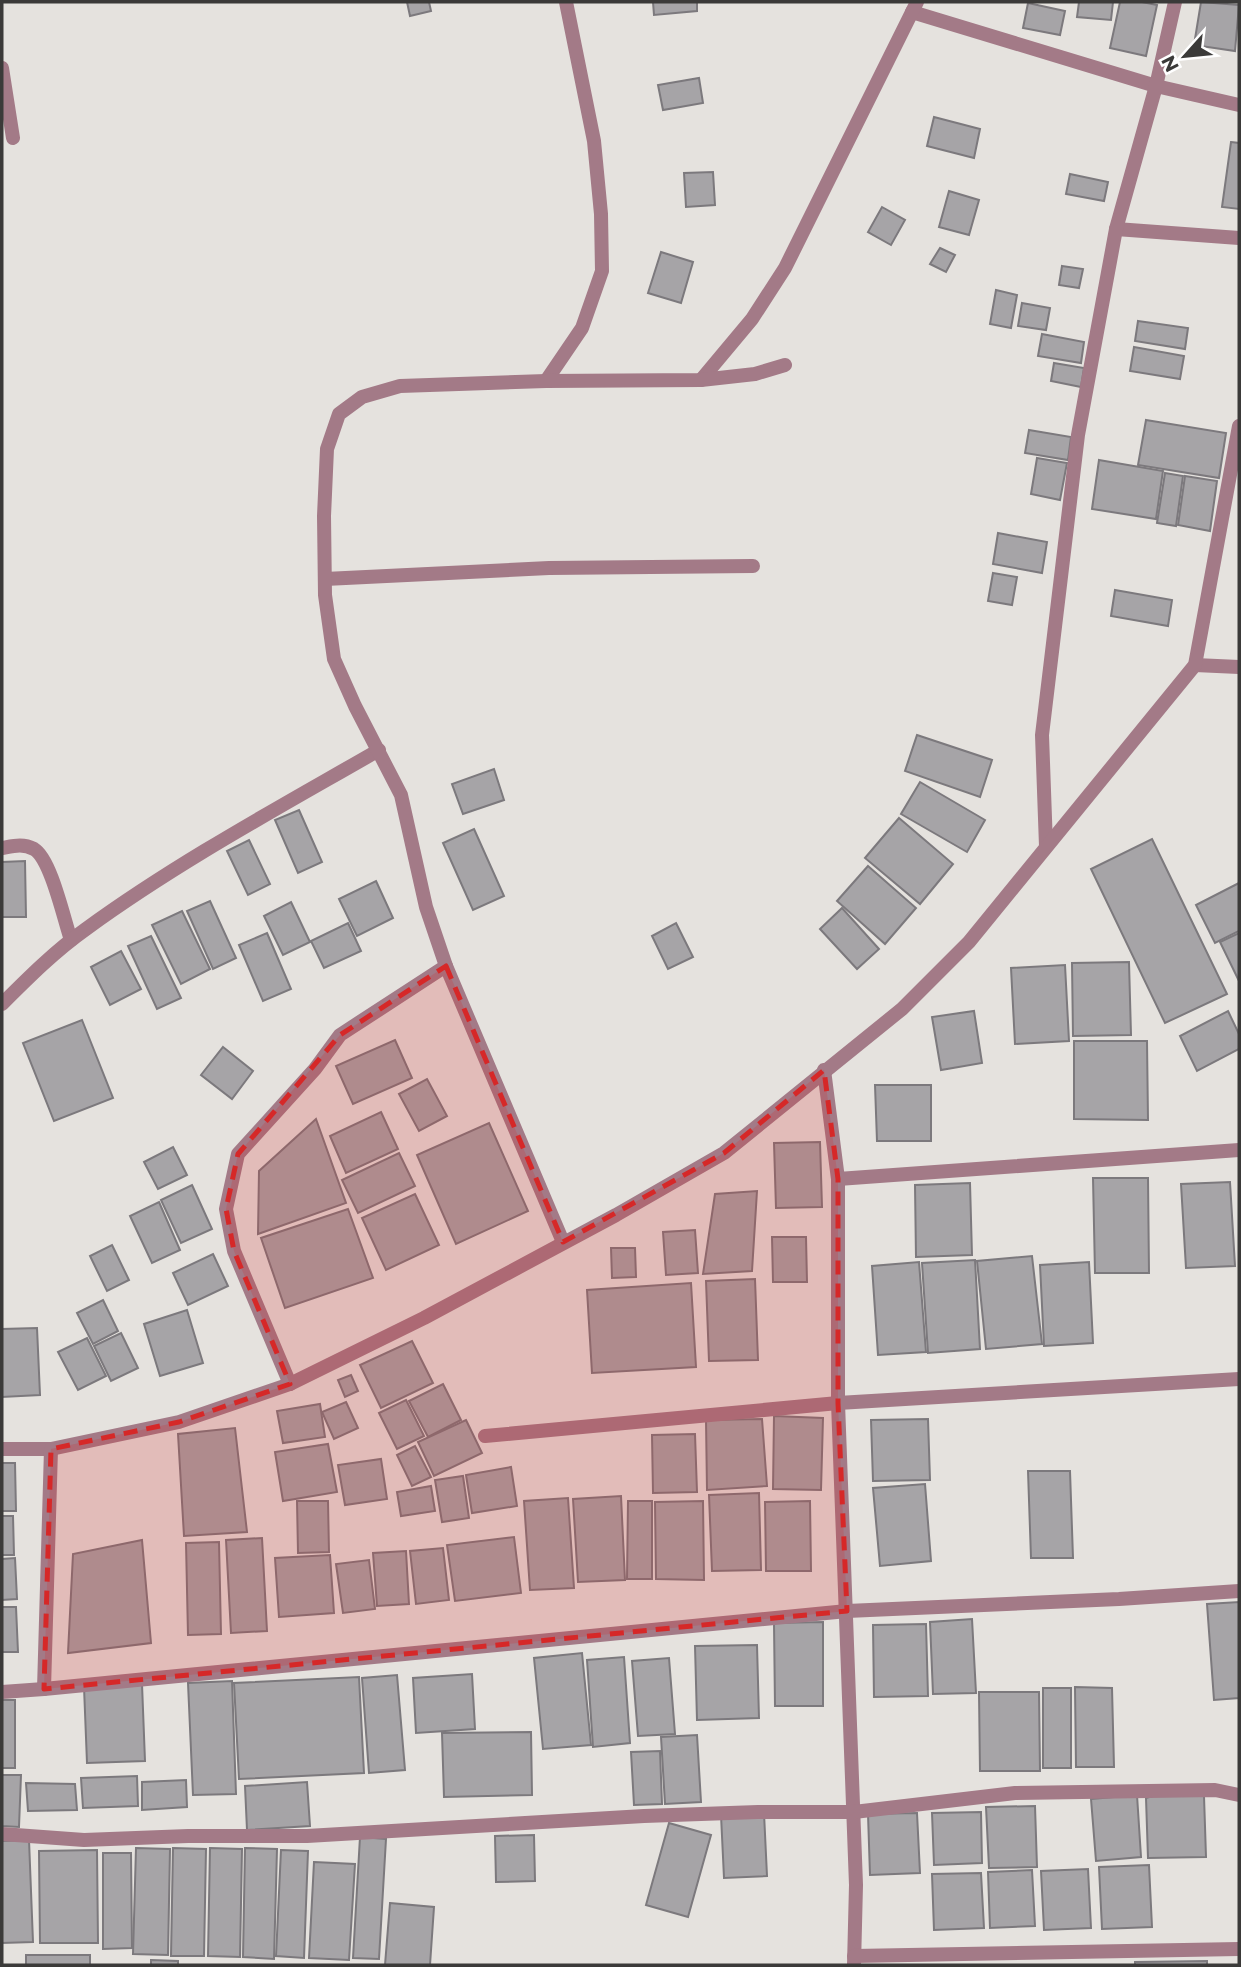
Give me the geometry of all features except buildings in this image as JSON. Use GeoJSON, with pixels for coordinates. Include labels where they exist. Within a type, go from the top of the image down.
{"type":"FeatureCollection","features":[{"type":"Feature","properties":{"kind":"street"},"geometry":{"type":"LineString","coordinates":[[546,381],[582,328],[602,271],[601,214],[594,141],[566,2]]}},
{"type":"Feature","properties":{"kind":"street"},"geometry":{"type":"LineString","coordinates":[[1046,846],[1042,734],[1079,435],[1116,229],[1156,86],[1175,2]]}},
{"type":"Feature","properties":{"kind":"street"},"geometry":{"type":"LineString","coordinates":[[701,380],[752,319],[785,268],[915,7],[1156,86],[1239,105]]}},
{"type":"Feature","properties":{"kind":"street"},"geometry":{"type":"LineString","coordinates":[[2,68],[13,138]]}},
{"type":"Feature","properties":{"kind":"street"},"geometry":{"type":"LineString","coordinates":[[1116,229],[1239,238]]}},
{"type":"Feature","properties":{"kind":"street"},"geometry":{"type":"LineString","coordinates":[[563,1242],[446,966],[426,906],[401,795],[334,659],[325,579],[327,449],[340,414],[362,397],[400,386],[701,380],[755,374],[785,365]]}},
{"type":"Feature","properties":{"kind":"street"},"geometry":{"type":"LineString","coordinates":[[2,1449],[51,1449],[179,1422],[290,1384],[424,1318],[616,1215],[724,1153],[902,1009],[969,942],[1195,665],[1239,425]]}},
{"type":"Feature","properties":{"kind":"street"},"geometry":{"type":"LineString","coordinates":[[325,579],[549,568],[753,566]]}},
{"type":"Feature","properties":{"kind":"street"},"geometry":{"type":"LineString","coordinates":[[1195,665],[1239,667]]}},
{"type":"Feature","properties":{"kind":"street"},"geometry":{"type":"LineString","coordinates":[[2,1004],[71,940],[207,850],[379,750]]}},
{"type":"Feature","properties":{"kind":"street"},"geometry":{"type":"LineString","coordinates":[[2,848],[20,844],[35,849],[46,860],[71,940]]}},
{"type":"Feature","properties":{"kind":"street"},"geometry":{"type":"LineString","coordinates":[[290,1384],[234,1251],[226,1209],[237,1154],[315,1069],[340,1035],[446,966]]}},
{"type":"Feature","properties":{"kind":"street"},"geometry":{"type":"LineString","coordinates":[[824,1070],[838,1179],[838,1403],[854,1812],[854,1961],[1239,1949]]}},
{"type":"Feature","properties":{"kind":"street"},"geometry":{"type":"LineString","coordinates":[[838,1179],[1239,1150]]}},
{"type":"Feature","properties":{"kind":"street"},"geometry":{"type":"LineString","coordinates":[[485,1436],[838,1403],[1239,1379]]}},
{"type":"Feature","properties":{"kind":"street"},"geometry":{"type":"LineString","coordinates":[[44,1689],[51,1449]]}},
{"type":"Feature","properties":{"kind":"street"},"geometry":{"type":"LineString","coordinates":[[2,1692],[847,1611],[1239,1591]]}},
{"type":"Feature","properties":{"kind":"street"},"geometry":{"type":"LineString","coordinates":[[2,1834],[84,1840],[188,1836],[307,1836],[644,1816],[854,1812],[1015,1793],[1215,1790],[1239,1795]]}},
{"type":"Feature","properties":{"kind":"highlighted area"},"geometry":{"type":"Polygon","coordinates":[[[446,966],[563,1242],[724,1153],[824,1070],[838,1179],[838,1403],[847,1611],[44,1689],[51,1449],[179,1422],[290,1384],[234,1251],[226,1209],[238,1154],[340,1035],[446,966]]]}}]}
